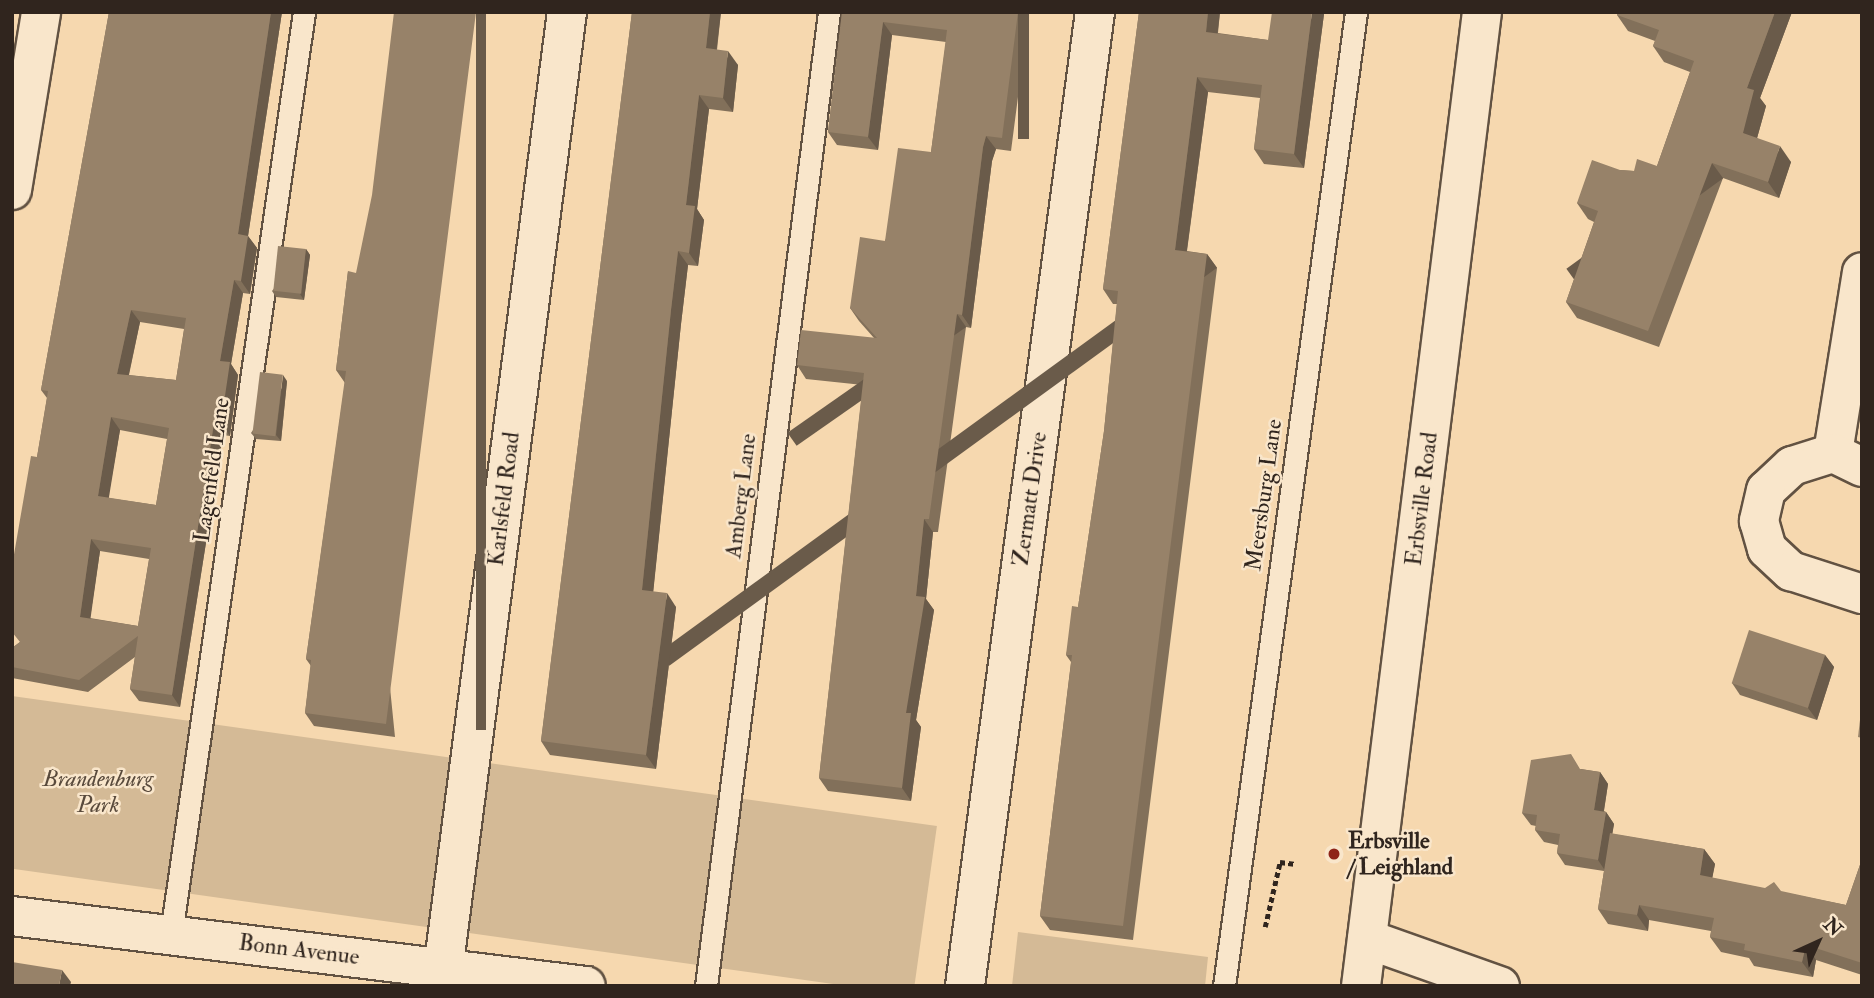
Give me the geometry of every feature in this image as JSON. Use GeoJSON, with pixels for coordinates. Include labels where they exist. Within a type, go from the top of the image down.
{"type":"FeatureCollection","features":[{"type":"Feature","properties":{"kind":"street"},"geometry":{"type":"LineString","coordinates":[[12,190],[41,12]]}},
{"type":"Feature","properties":{"kind":"street","name":"Karlsfeld Road"},"geometry":{"type":"LineString","coordinates":[[442,977],[568,12]]}},
{"type":"Feature","properties":{"kind":"street","name":"Zermatt Drive"},"geometry":{"type":"LineString","coordinates":[[965,986],[1095,12]]}},
{"type":"Feature","properties":{"kind":"street","name":"Erbsville Road"},"geometry":{"type":"LineString","coordinates":[[1361,986],[1482,12]]}},
{"type":"Feature","properties":{"kind":"street"},"geometry":{"type":"LineString","coordinates":[[1862,272],[1847,460],[1792,466],[1766,490],[1759,521],[1767,549],[1791,571],[1862,594]]}},
{"type":"Feature","properties":{"kind":"street","name":"Bonn Avenue"},"geometry":{"type":"LineString","coordinates":[[12,916],[171,934],[442,977],[586,986]]}},
{"type":"Feature","properties":{"kind":"street"},"geometry":{"type":"LineString","coordinates":[[1367,939],[1500,986]]}},
{"type":"Feature","properties":{"kind":"lane","name":"Lagenfeld Lane"},"geometry":{"type":"LineString","coordinates":[[171,934],[304,12]]}},
{"type":"Feature","properties":{"kind":"lane","name":"Amberg Lane"},"geometry":{"type":"LineString","coordinates":[[706,986],[828,12]]}},
{"type":"Feature","properties":{"kind":"lane","name":"Meersburg Lane"},"geometry":{"type":"LineString","coordinates":[[1224,986],[1356,12]]}},
{"type":"Feature","properties":{"kind":"path"},"geometry":{"type":"LineString","coordinates":[[1263,936],[1280,862],[1296,864]]}},
{"type":"Feature","properties":{"kind":"green space","name":"Brandenburg Park"},"geometry":{"type":"Polygon","coordinates":[[[12,696],[937,826],[914,986],[847,986],[12,869],[12,696]]]}},
{"type":"Feature","properties":{"kind":"green space"},"geometry":{"type":"Polygon","coordinates":[[[1018,932],[1208,957],[1205,986],[1012,986],[1018,932]]]}},
{"type":"Feature","properties":{"kind":"building"},"geometry":{"type":"Polygon","coordinates":[[[109,12],[271,12],[238,234],[248,236],[241,281],[234,280],[220,361],[230,362],[221,423],[214,423],[172,695],[130,689],[138,636],[79,680],[12,667],[12,648],[20,642],[12,632],[12,566],[31,456],[37,457],[48,391],[41,390],[109,12]],[[131,310],[117,374],[176,380],[186,318],[131,310]],[[111,417],[98,496],[156,505],[169,428],[111,417]],[[91,539],[80,617],[138,626],[151,548],[91,539]]]}},
{"type":"Feature","properties":{"kind":"building"},"geometry":{"type":"Polygon","coordinates":[[[394,12],[476,12],[386,724],[305,713],[311,660],[306,659],[346,371],[336,370],[348,271],[356,273],[372,195],[394,12]]]}},
{"type":"Feature","properties":{"kind":"building"},"geometry":{"type":"Polygon","coordinates":[[[632,12],[710,12],[706,48],[728,51],[723,98],[699,95],[686,205],[695,206],[689,253],[678,251],[671,310],[642,590],[667,593],[646,755],[541,741],[632,12]]]}},
{"type":"Feature","properties":{"kind":"building"},"geometry":{"type":"Polygon","coordinates":[[[842,12],[1018,12],[1002,138],[986,136],[983,147],[962,315],[957,314],[929,519],[924,519],[916,596],[925,597],[906,713],[911,713],[902,788],[819,778],[864,373],[797,365],[801,330],[877,338],[850,308],[860,237],[885,241],[898,148],[931,152],[947,30],[883,22],[868,137],[828,132],[842,12]]]}},
{"type":"Feature","properties":{"kind":"building"},"geometry":{"type":"Polygon","coordinates":[[[1139,12],[1208,12],[1206,32],[1268,40],[1272,12],[1312,12],[1294,154],[1254,149],[1262,85],[1197,77],[1175,250],[1207,254],[1123,926],[1040,916],[1072,655],[1066,655],[1072,606],[1078,607],[1104,431],[1118,291],[1103,289],[1139,12]]]}},
{"type":"Feature","properties":{"kind":"building"},"geometry":{"type":"Polygon","coordinates":[[[1618,12],[1775,12],[1747,88],[1754,90],[1743,133],[1780,146],[1768,182],[1712,163],[1648,331],[1566,302],[1598,211],[1577,203],[1592,160],[1620,170],[1634,171],[1637,159],[1657,166],[1694,61],[1653,46],[1659,30],[1617,15],[1618,12]]]}},
{"type":"Feature","properties":{"kind":"building"},"geometry":{"type":"Polygon","coordinates":[[[278,246],[306,249],[301,294],[273,291],[278,246]]]}},
{"type":"Feature","properties":{"kind":"building"},"geometry":{"type":"Polygon","coordinates":[[[260,372],[283,375],[275,436],[252,434],[260,372]]]}},
{"type":"Feature","properties":{"kind":"building"},"geometry":{"type":"Polygon","coordinates":[[[1749,630],[1825,655],[1808,708],[1732,683],[1749,630]]]}},
{"type":"Feature","properties":{"kind":"building"},"geometry":{"type":"Polygon","coordinates":[[[1862,703],[1862,738],[1858,737],[1862,703]]]}},
{"type":"Feature","properties":{"kind":"building"},"geometry":{"type":"Polygon","coordinates":[[[1571,754],[1580,769],[1600,772],[1594,810],[1606,812],[1598,860],[1557,853],[1560,834],[1535,830],[1537,815],[1522,813],[1531,760],[1571,754]]]}},
{"type":"Feature","properties":{"kind":"building"},"geometry":{"type":"Polygon","coordinates":[[[1610,833],[1704,849],[1700,875],[1765,888],[1774,882],[1781,891],[1846,905],[1862,859],[1862,963],[1806,945],[1802,962],[1744,950],[1745,944],[1710,937],[1714,918],[1639,905],[1637,915],[1598,909],[1610,833]]]}},
{"type":"Feature","properties":{"kind":"building"},"geometry":{"type":"Polygon","coordinates":[[[12,962],[62,970],[59,986],[12,986],[12,962]]]}},
{"type":"Feature","properties":{"kind":"place","name":"Erbsville / Leighland"},"geometry":{"type":"Point","coordinates":[1334,854]}}]}
